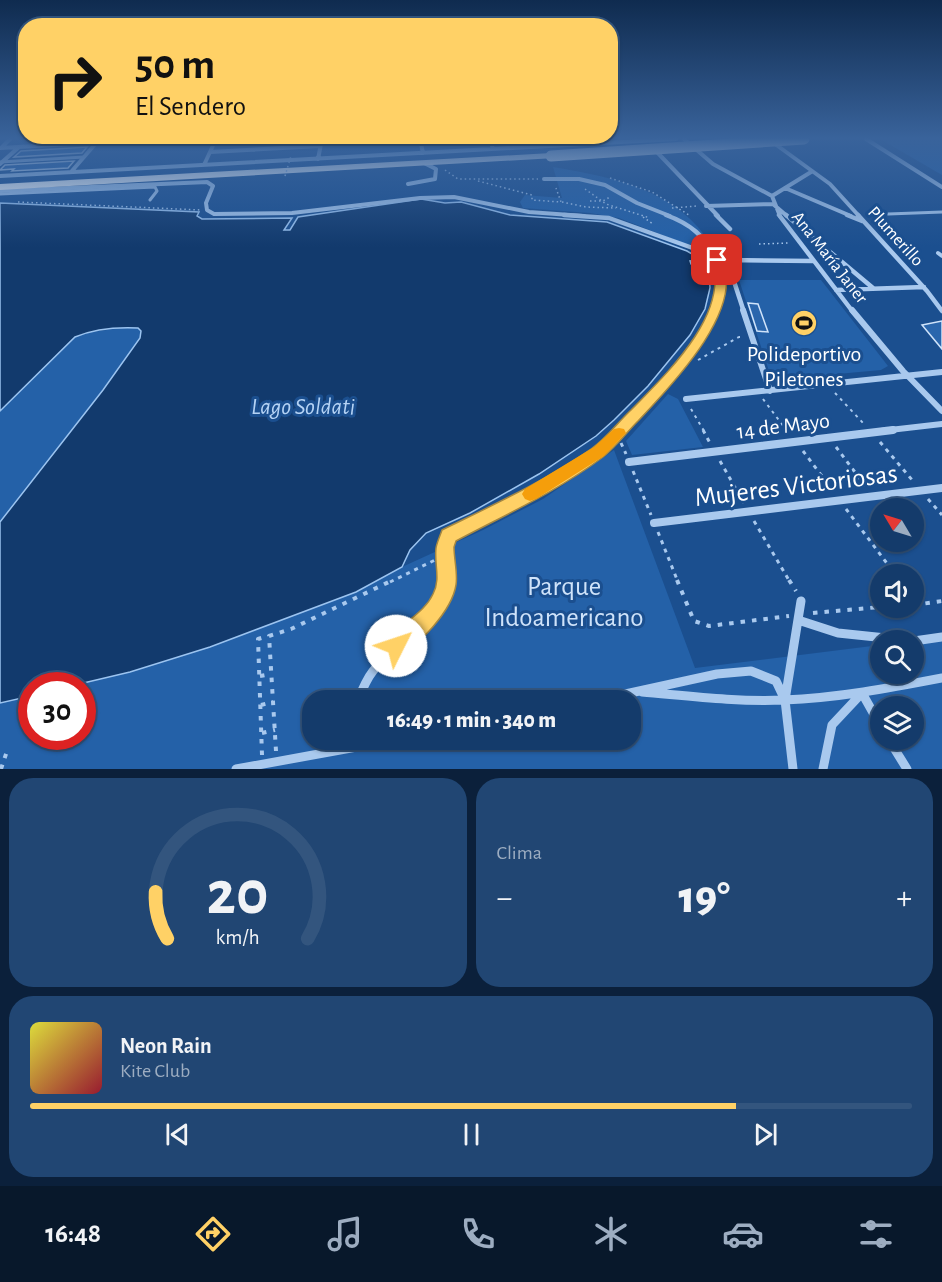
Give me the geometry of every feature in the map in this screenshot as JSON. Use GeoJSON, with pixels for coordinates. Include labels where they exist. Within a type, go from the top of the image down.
{"type":"FeatureCollection","features":[{"type":"Feature","properties":{"kind":"highway"},"geometry":{"type":"LineString","coordinates":[[0,178],[63,175]]}},
{"type":"Feature","properties":{"kind":"highway"},"geometry":{"type":"LineString","coordinates":[[0,190],[200,175]]}},
{"type":"Feature","properties":{"kind":"street"},"geometry":{"type":"LineString","coordinates":[[0,178],[37,175]]}},
{"type":"Feature","properties":{"kind":"street"},"geometry":{"type":"LineString","coordinates":[[408,184],[435,179],[435,175]]}},
{"type":"Feature","properties":{"kind":"street"},"geometry":{"type":"LineString","coordinates":[[677,175],[730,229]]}},
{"type":"Feature","properties":{"kind":"street","name":"Ana María Janer"},"geometry":{"type":"LineString","coordinates":[[733,175],[772,196],[773,208],[813,261],[905,376],[942,411]]}},
{"type":"Feature","properties":{"kind":"street"},"geometry":{"type":"LineString","coordinates":[[772,196],[806,175]]}},
{"type":"Feature","properties":{"kind":"street","name":"Plumerillo"},"geometry":{"type":"LineString","coordinates":[[816,175],[830,184],[924,287],[942,310]]}},
{"type":"Feature","properties":{"kind":"street"},"geometry":{"type":"LineString","coordinates":[[923,175],[942,187]]}},
{"type":"Feature","properties":{"kind":"street"},"geometry":{"type":"LineString","coordinates":[[363,690],[373,670],[427,619],[439,604],[447,585],[445,547],[449,536],[538,490],[599,452],[675,373],[708,325],[719,298],[720,267],[703,234],[689,224],[644,206],[614,189],[597,183],[544,179]]}},
{"type":"Feature","properties":{"kind":"street"},"geometry":{"type":"LineString","coordinates":[[0,190],[207,182],[213,186],[206,203],[207,210],[214,214],[292,213],[444,196],[529,212],[609,218],[701,251],[717,260]]}},
{"type":"Feature","properties":{"kind":"street"},"geometry":{"type":"LineString","coordinates":[[785,188],[865,222]]}},
{"type":"Feature","properties":{"kind":"street"},"geometry":{"type":"LineString","coordinates":[[706,206],[772,204],[873,288]]}},
{"type":"Feature","properties":{"kind":"street"},"geometry":{"type":"LineString","coordinates":[[770,391],[727,260],[813,261]]}},
{"type":"Feature","properties":{"kind":"street"},"geometry":{"type":"LineString","coordinates":[[836,290],[924,287]]}},
{"type":"Feature","properties":{"kind":"street"},"geometry":{"type":"LineString","coordinates":[[686,399],[942,372]]}},
{"type":"Feature","properties":{"kind":"street","name":"14 de Mayo"},"geometry":{"type":"LineString","coordinates":[[629,462],[942,424]]}},
{"type":"Feature","properties":{"kind":"street","name":"Mujeres Victoriosas"},"geometry":{"type":"LineString","coordinates":[[654,523],[942,488]]}},
{"type":"Feature","properties":{"kind":"street"},"geometry":{"type":"LineString","coordinates":[[793,769],[785,700],[801,601]]}},
{"type":"Feature","properties":{"kind":"street"},"geometry":{"type":"LineString","coordinates":[[798,620],[838,633],[870,636]]}},
{"type":"Feature","properties":{"kind":"street"},"geometry":{"type":"LineString","coordinates":[[924,640],[942,637]]}},
{"type":"Feature","properties":{"kind":"street"},"geometry":{"type":"LineString","coordinates":[[642,692],[717,674],[751,671],[776,681],[785,700]]}},
{"type":"Feature","properties":{"kind":"street"},"geometry":{"type":"LineString","coordinates":[[642,692],[737,700],[785,700],[862,693],[942,678]]}},
{"type":"Feature","properties":{"kind":"street"},"geometry":{"type":"LineString","coordinates":[[862,693],[870,707]]}},
{"type":"Feature","properties":{"kind":"street"},"geometry":{"type":"LineString","coordinates":[[823,769],[832,725],[862,693]]}},
{"type":"Feature","properties":{"kind":"street"},"geometry":{"type":"LineString","coordinates":[[236,769],[325,750]]}},
{"type":"Feature","properties":{"kind":"street"},"geometry":{"type":"LineString","coordinates":[[895,750],[907,769]]}},
{"type":"Feature","properties":{"kind":"lane"},"geometry":{"type":"LineString","coordinates":[[0,190],[155,188],[157,191],[150,200]]}},
{"type":"Feature","properties":{"kind":"lane"},"geometry":{"type":"LineString","coordinates":[[888,214],[942,212]]}},
{"type":"Feature","properties":{"kind":"path"},"geometry":{"type":"LineString","coordinates":[[453,175],[458,179],[478,181],[544,179]]}},
{"type":"Feature","properties":{"kind":"path"},"geometry":{"type":"LineString","coordinates":[[553,179],[561,202]]}},
{"type":"Feature","properties":{"kind":"path"},"geometry":{"type":"LineString","coordinates":[[478,181],[532,195],[532,200],[586,207],[608,206],[624,210]]}},
{"type":"Feature","properties":{"kind":"path"},"geometry":{"type":"LineString","coordinates":[[590,201],[603,201]]}},
{"type":"Feature","properties":{"kind":"path"},"geometry":{"type":"LineString","coordinates":[[15,202],[207,210]]}},
{"type":"Feature","properties":{"kind":"path"},"geometry":{"type":"LineString","coordinates":[[678,207],[706,206]]}},
{"type":"Feature","properties":{"kind":"path"},"geometry":{"type":"LineString","coordinates":[[759,244],[801,243]]}},
{"type":"Feature","properties":{"kind":"path"},"geometry":{"type":"LineString","coordinates":[[693,363],[739,337],[753,338]]}},
{"type":"Feature","properties":{"kind":"path"},"geometry":{"type":"LineString","coordinates":[[758,392],[888,564]]}},
{"type":"Feature","properties":{"kind":"path"},"geometry":{"type":"LineString","coordinates":[[686,399],[801,601]]}},
{"type":"Feature","properties":{"kind":"path"},"geometry":{"type":"LineString","coordinates":[[617,435],[694,621],[709,626]]}},
{"type":"Feature","properties":{"kind":"path"},"geometry":{"type":"LineString","coordinates":[[829,438],[873,496]]}},
{"type":"Feature","properties":{"kind":"path"},"geometry":{"type":"LineString","coordinates":[[921,491],[942,515]]}},
{"type":"Feature","properties":{"kind":"path"},"geometry":{"type":"LineString","coordinates":[[263,764],[258,639],[291,629],[446,555]]}},
{"type":"Feature","properties":{"kind":"path"},"geometry":{"type":"LineString","coordinates":[[924,603],[942,601]]}},
{"type":"Feature","properties":{"kind":"path"},"geometry":{"type":"LineString","coordinates":[[269,636],[276,762]]}},
{"type":"Feature","properties":{"kind":"path"},"geometry":{"type":"LineString","coordinates":[[260,676],[271,674]]}},
{"type":"Feature","properties":{"kind":"path"},"geometry":{"type":"LineString","coordinates":[[260,705],[273,702]]}},
{"type":"Feature","properties":{"kind":"path"},"geometry":{"type":"LineString","coordinates":[[262,734],[275,730]]}},
{"type":"Feature","properties":{"kind":"path"},"geometry":{"type":"LineString","coordinates":[[1,769],[7,751]]}},
{"type":"Feature","properties":{"kind":"green space"},"geometry":{"type":"Polygon","coordinates":[[[555,175],[595,175],[624,183],[667,201],[686,215],[702,232],[716,253],[711,254],[619,218],[590,213],[523,208],[520,202],[525,195],[562,198],[555,175]]]}},
{"type":"Feature","properties":{"kind":"green space","name":"Polideportivo Piletones"},"geometry":{"type":"Polygon","coordinates":[[[739,280],[821,280],[888,366],[881,370],[772,380],[739,280]]]}},
{"type":"Feature","properties":{"kind":"green space"},"geometry":{"type":"Polygon","coordinates":[[[129,327],[138,328],[141,331],[140,338],[103,390],[0,522],[0,411],[75,337],[85,333],[129,327]]]}},
{"type":"Feature","properties":{"kind":"green space"},"geometry":{"type":"Polygon","coordinates":[[[668,394],[678,399],[703,447],[632,455],[626,441],[668,394]]]}},
{"type":"Feature","properties":{"kind":"green space","name":"Parque Indoamericano"},"geometry":{"type":"Polygon","coordinates":[[[596,436],[539,474],[470,513],[426,533],[410,550],[402,567],[483,530],[543,499],[614,450],[695,668],[870,646],[870,684],[924,684],[924,640],[942,637],[942,769],[0,769],[0,655],[596,436]]]}},
{"type":"Feature","properties":{"kind":"water","name":"Lago Soldati"},"geometry":{"type":"Polygon","coordinates":[[[421,199],[445,203],[461,202],[510,215],[607,222],[687,251],[702,260],[690,261],[691,264],[706,263],[710,288],[705,309],[690,335],[648,386],[614,420],[596,436],[539,474],[470,513],[426,533],[410,550],[402,567],[356,592],[210,647],[130,672],[96,680],[96,672],[18,672],[18,699],[0,703],[0,522],[103,390],[140,338],[141,331],[138,328],[114,328],[75,337],[0,411],[0,203],[199,212],[197,216],[202,219],[292,218],[284,230],[290,230],[298,217],[421,199]]]}},
{"type":"Feature","properties":{"kind":"building"},"geometry":{"type":"Polygon","coordinates":[[[748,303],[758,304],[768,332],[757,331],[748,303]]]}},
{"type":"Feature","properties":{"kind":"building"},"geometry":{"type":"Polygon","coordinates":[[[942,321],[942,349],[922,325],[942,321]]]}},
{"type":"Feature","properties":{"kind":"slow traffic"},"geometry":{"type":"LineString","coordinates":[[530,494],[599,452],[619,433]]}},
{"type":"Feature","properties":{"kind":"place","name":"Polideportivo Piletones"},"geometry":{"type":"Point","coordinates":[804,323]}},
{"type":"Feature","properties":{"kind":"route"},"geometry":{"type":"LineString","coordinates":[[396,646],[427,619],[439,604],[447,585],[448,568],[445,547],[449,536],[538,490],[599,452],[675,373],[694,349],[708,325],[719,298],[720,267],[717,260]]}}]}
